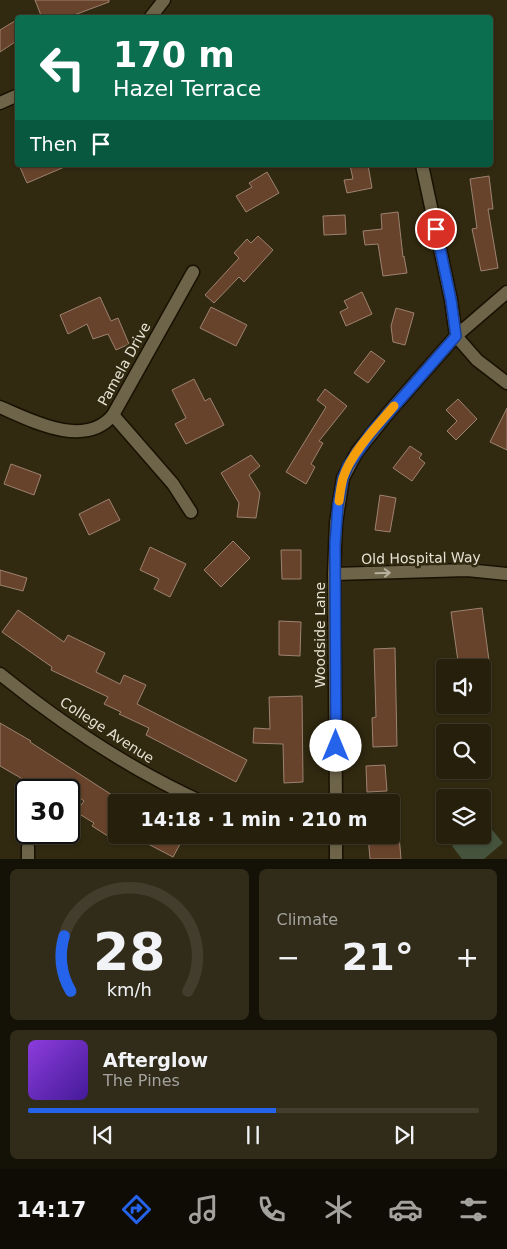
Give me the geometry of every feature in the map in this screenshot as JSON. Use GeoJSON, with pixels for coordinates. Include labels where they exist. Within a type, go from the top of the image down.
{"type":"FeatureCollection","features":[{"type":"Feature","properties":{"kind":"street"},"geometry":{"type":"LineString","coordinates":[[152,15],[164,0]]}},
{"type":"Feature","properties":{"kind":"street"},"geometry":{"type":"LineString","coordinates":[[0,103],[15,96]]}},
{"type":"Feature","properties":{"kind":"street"},"geometry":{"type":"LineString","coordinates":[[422,167],[451,300],[456,336],[477,360],[507,383]]}},
{"type":"Feature","properties":{"kind":"street","name":"Pamela Drive"},"geometry":{"type":"LineString","coordinates":[[0,407],[48,426],[75,432],[87,431],[101,426],[113,415],[193,272]]}},
{"type":"Feature","properties":{"kind":"street","name":"Woodside Lane"},"geometry":{"type":"LineString","coordinates":[[336,794],[334,574],[338,505],[343,478],[348,466],[383,419],[456,336],[507,292]]}},
{"type":"Feature","properties":{"kind":"street"},"geometry":{"type":"LineString","coordinates":[[113,415],[173,484],[191,512]]}},
{"type":"Feature","properties":{"kind":"street","name":"Old Hospital Way"},"geometry":{"type":"LineString","coordinates":[[334,574],[467,570],[507,574]]}},
{"type":"Feature","properties":{"kind":"street","name":"College Avenue"},"geometry":{"type":"LineString","coordinates":[[0,674],[124,763],[184,794]]}},
{"type":"Feature","properties":{"kind":"street"},"geometry":{"type":"LineString","coordinates":[[336,844],[336,859]]}},
{"type":"Feature","properties":{"kind":"green space"},"geometry":{"type":"Polygon","coordinates":[[[491,828],[503,843],[484,859],[462,859],[452,846],[455,844],[491,844],[491,828]]]}},
{"type":"Feature","properties":{"kind":"building"},"geometry":{"type":"Polygon","coordinates":[[[35,0],[109,0],[109,2],[74,15],[41,15],[35,0]]]}},
{"type":"Feature","properties":{"kind":"building"},"geometry":{"type":"Polygon","coordinates":[[[15,21],[15,42],[0,52],[0,30],[15,21]]]}},
{"type":"Feature","properties":{"kind":"building"},"geometry":{"type":"Polygon","coordinates":[[[20,167],[64,167],[27,183],[20,167]]]}},
{"type":"Feature","properties":{"kind":"building"},"geometry":{"type":"Polygon","coordinates":[[[350,167],[368,167],[372,188],[347,193],[344,180],[353,179],[350,167]]]}},
{"type":"Feature","properties":{"kind":"building"},"geometry":{"type":"Polygon","coordinates":[[[267,172],[279,193],[246,212],[236,196],[252,187],[249,183],[267,172]]]}},
{"type":"Feature","properties":{"kind":"building"},"geometry":{"type":"Polygon","coordinates":[[[489,176],[493,209],[488,209],[498,268],[481,271],[472,229],[477,228],[470,179],[489,176]]]}},
{"type":"Feature","properties":{"kind":"building"},"geometry":{"type":"Polygon","coordinates":[[[398,212],[403,257],[407,273],[383,276],[378,244],[365,245],[363,231],[382,229],[381,214],[398,212]]]}},
{"type":"Feature","properties":{"kind":"building"},"geometry":{"type":"Polygon","coordinates":[[[345,215],[346,234],[324,235],[323,216],[345,215]]]}},
{"type":"Feature","properties":{"kind":"building"},"geometry":{"type":"Polygon","coordinates":[[[258,236],[273,250],[244,282],[239,277],[214,303],[205,295],[239,258],[234,253],[247,239],[251,243],[258,236]]]}},
{"type":"Feature","properties":{"kind":"building"},"geometry":{"type":"Polygon","coordinates":[[[362,292],[372,314],[346,326],[340,312],[348,308],[344,301],[362,292]]]}},
{"type":"Feature","properties":{"kind":"building"},"geometry":{"type":"Polygon","coordinates":[[[100,297],[111,321],[118,318],[129,344],[116,350],[108,334],[93,339],[87,324],[68,334],[60,315],[100,297]]]}},
{"type":"Feature","properties":{"kind":"building"},"geometry":{"type":"Polygon","coordinates":[[[211,307],[247,325],[236,346],[200,328],[211,307]]]}},
{"type":"Feature","properties":{"kind":"building"},"geometry":{"type":"Polygon","coordinates":[[[396,308],[414,313],[405,345],[393,342],[391,326],[396,308]]]}},
{"type":"Feature","properties":{"kind":"building"},"geometry":{"type":"Polygon","coordinates":[[[371,351],[385,361],[368,383],[354,373],[371,351]]]}},
{"type":"Feature","properties":{"kind":"building"},"geometry":{"type":"Polygon","coordinates":[[[194,379],[205,401],[210,398],[224,425],[186,444],[175,424],[186,418],[172,390],[194,379]]]}},
{"type":"Feature","properties":{"kind":"building"},"geometry":{"type":"Polygon","coordinates":[[[325,389],[347,406],[319,441],[323,443],[311,464],[315,467],[306,484],[286,472],[326,407],[317,400],[325,389]]]}},
{"type":"Feature","properties":{"kind":"building"},"geometry":{"type":"Polygon","coordinates":[[[458,399],[477,419],[456,440],[447,431],[457,421],[446,410],[458,399]]]}},
{"type":"Feature","properties":{"kind":"building"},"geometry":{"type":"Polygon","coordinates":[[[507,408],[507,450],[490,442],[507,408]]]}},
{"type":"Feature","properties":{"kind":"building"},"geometry":{"type":"Polygon","coordinates":[[[410,446],[422,454],[419,458],[425,463],[412,481],[393,468],[410,446]]]}},
{"type":"Feature","properties":{"kind":"building"},"geometry":{"type":"Polygon","coordinates":[[[251,455],[260,466],[249,475],[260,493],[256,518],[237,517],[239,503],[221,473],[251,455]]]}},
{"type":"Feature","properties":{"kind":"building"},"geometry":{"type":"Polygon","coordinates":[[[11,464],[41,475],[34,495],[4,484],[11,464]]]}},
{"type":"Feature","properties":{"kind":"building"},"geometry":{"type":"Polygon","coordinates":[[[380,495],[396,498],[390,532],[375,530],[380,495]]]}},
{"type":"Feature","properties":{"kind":"building"},"geometry":{"type":"Polygon","coordinates":[[[109,499],[120,520],[89,535],[79,514],[109,499]]]}},
{"type":"Feature","properties":{"kind":"building"},"geometry":{"type":"Polygon","coordinates":[[[233,541],[250,558],[221,587],[204,570],[233,541]]]}},
{"type":"Feature","properties":{"kind":"building"},"geometry":{"type":"Polygon","coordinates":[[[150,547],[186,564],[170,597],[154,589],[159,579],[140,570],[150,547]]]}},
{"type":"Feature","properties":{"kind":"building"},"geometry":{"type":"Polygon","coordinates":[[[281,550],[301,550],[301,579],[282,579],[281,550]]]}},
{"type":"Feature","properties":{"kind":"building"},"geometry":{"type":"Polygon","coordinates":[[[0,570],[27,578],[23,591],[0,585],[0,570]]]}},
{"type":"Feature","properties":{"kind":"building"},"geometry":{"type":"Polygon","coordinates":[[[482,608],[489,659],[458,659],[451,612],[482,608]]]}},
{"type":"Feature","properties":{"kind":"building"},"geometry":{"type":"Polygon","coordinates":[[[18,610],[64,642],[68,635],[105,653],[96,672],[120,684],[124,675],[146,685],[137,704],[247,760],[236,782],[146,735],[149,728],[119,714],[121,712],[104,704],[108,697],[51,670],[52,667],[2,632],[18,610]]]}},
{"type":"Feature","properties":{"kind":"building"},"geometry":{"type":"Polygon","coordinates":[[[279,621],[301,622],[300,656],[279,655],[279,621]]]}},
{"type":"Feature","properties":{"kind":"building"},"geometry":{"type":"Polygon","coordinates":[[[395,648],[397,746],[373,747],[372,718],[376,717],[374,649],[395,648]]]}},
{"type":"Feature","properties":{"kind":"building"},"geometry":{"type":"Polygon","coordinates":[[[302,696],[303,782],[284,783],[283,744],[253,743],[254,728],[270,729],[269,697],[302,696]]]}},
{"type":"Feature","properties":{"kind":"building"},"geometry":{"type":"Polygon","coordinates":[[[0,723],[31,741],[110,794],[108,794],[108,836],[92,826],[94,823],[80,814],[80,806],[84,801],[80,798],[80,779],[23,779],[0,766],[0,723]]]}},
{"type":"Feature","properties":{"kind":"building"},"geometry":{"type":"Polygon","coordinates":[[[385,765],[387,791],[367,792],[366,766],[385,765]]]}},
{"type":"Feature","properties":{"kind":"building"},"geometry":{"type":"Polygon","coordinates":[[[148,844],[180,844],[173,857],[148,844]]]}},
{"type":"Feature","properties":{"kind":"building"},"geometry":{"type":"Polygon","coordinates":[[[369,844],[400,844],[401,859],[370,859],[369,844]]]}},
{"type":"Feature","properties":{"kind":"slow traffic"},"geometry":{"type":"LineString","coordinates":[[339,501],[343,478],[348,466],[371,433],[394,406]]}},
{"type":"Feature","properties":{"kind":"route"},"geometry":{"type":"LineString","coordinates":[[336,746],[334,574],[336,523],[343,478],[348,466],[371,433],[456,336],[451,300],[436,229]]}}]}
